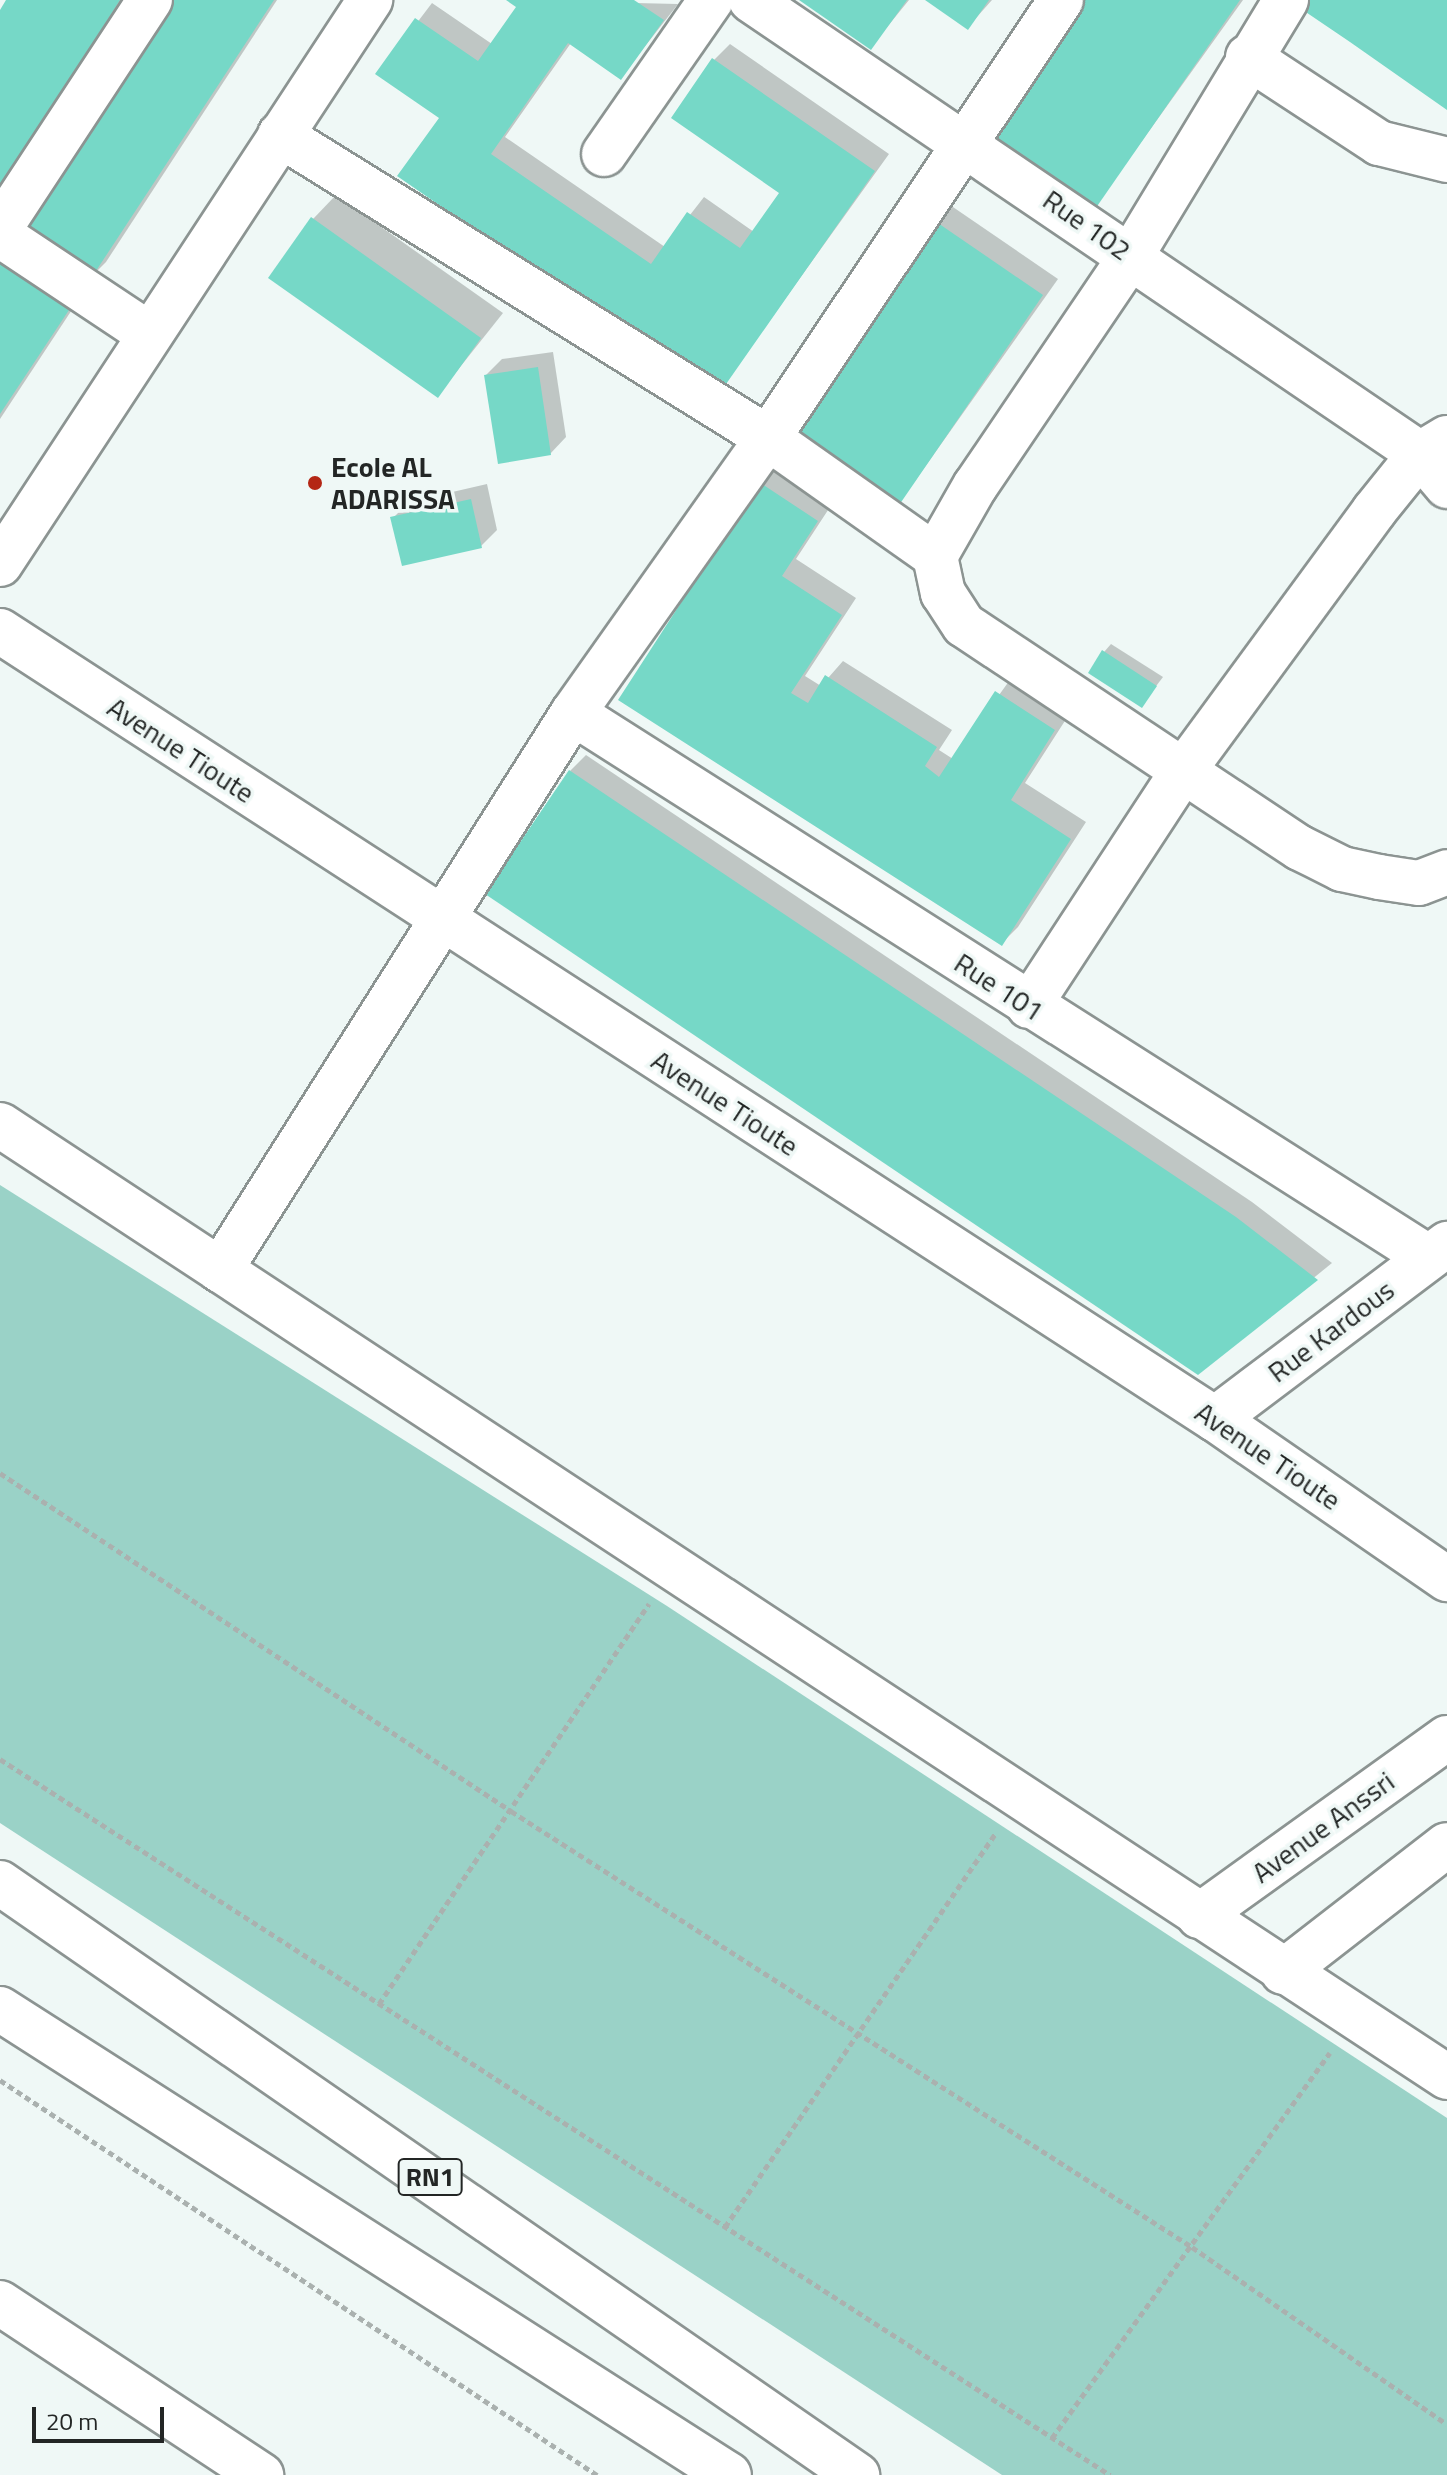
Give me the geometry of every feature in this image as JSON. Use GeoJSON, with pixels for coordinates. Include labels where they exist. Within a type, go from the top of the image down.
{"type":"FeatureCollection","features":[{"type":"Feature","properties":{"kind":"main road"},"geometry":{"type":"LineString","coordinates":[[0,228],[150,0]]}},
{"type":"Feature","properties":{"kind":"main road"},"geometry":{"type":"LineString","coordinates":[[0,564],[370,0]]}},
{"type":"Feature","properties":{"kind":"main road"},"geometry":{"type":"LineString","coordinates":[[604,154],[711,0]]}},
{"type":"Feature","properties":{"kind":"main road","name":"Rue 102"},"geometry":{"type":"LineString","coordinates":[[751,0],[969,143],[1131,256],[1438,460]]}},
{"type":"Feature","properties":{"kind":"main road"},"geometry":{"type":"LineString","coordinates":[[220,1270],[439,919],[573,713],[768,438],[969,143],[1061,0]]}},
{"type":"Feature","properties":{"kind":"main road"},"geometry":{"type":"LineString","coordinates":[[1286,0],[1248,57],[1131,256],[975,486],[935,556],[943,593],[964,625],[1181,774],[1342,869],[1419,883],[1447,872]]}},
{"type":"Feature","properties":{"kind":"main road"},"geometry":{"type":"LineString","coordinates":[[1248,57],[1379,143],[1447,160]]}},
{"type":"Feature","properties":{"kind":"main road"},"geometry":{"type":"LineString","coordinates":[[280,135],[768,438],[935,556]]}},
{"type":"Feature","properties":{"kind":"main road"},"geometry":{"type":"LineString","coordinates":[[0,235],[149,334]]}},
{"type":"Feature","properties":{"kind":"main road"},"geometry":{"type":"LineString","coordinates":[[1029,1006],[1181,774],[1438,460]]}},
{"type":"Feature","properties":{"kind":"main road","name":"Avenue Tioute"},"geometry":{"type":"LineString","coordinates":[[0,631],[439,919],[1215,1419],[1447,1579]]}},
{"type":"Feature","properties":{"kind":"main road","name":"Rue 101"},"geometry":{"type":"LineString","coordinates":[[573,713],[1029,1006],[1438,1250]]}},
{"type":"Feature","properties":{"kind":"main road"},"geometry":{"type":"LineString","coordinates":[[0,1125],[670,1570],[1355,2019],[1381,2031],[1447,2077]]}},
{"type":"Feature","properties":{"kind":"main road","name":"Rue Kardous"},"geometry":{"type":"LineString","coordinates":[[1215,1419],[1438,1250]]}},
{"type":"Feature","properties":{"kind":"main road","name":"Avenue Anssri"},"geometry":{"type":"LineString","coordinates":[[1199,1916],[1447,1738]]}},
{"type":"Feature","properties":{"kind":"main road"},"geometry":{"type":"LineString","coordinates":[[1283,1972],[1447,1845]]}},
{"type":"Feature","properties":{"kind":"main road","name":"RN1"},"geometry":{"type":"LineString","coordinates":[[0,1883],[857,2475]]}},
{"type":"Feature","properties":{"kind":"main road"},"geometry":{"type":"LineString","coordinates":[[0,2009],[729,2475]]}},
{"type":"Feature","properties":{"kind":"main road"},"geometry":{"type":"LineString","coordinates":[[0,2303],[261,2475]]}},
{"type":"Feature","properties":{"kind":"path"},"geometry":{"type":"LineString","coordinates":[[0,1473],[511,1811],[1192,2247],[1447,2424]]}},
{"type":"Feature","properties":{"kind":"path"},"geometry":{"type":"LineString","coordinates":[[379,2004],[670,1570]]}},
{"type":"Feature","properties":{"kind":"path"},"geometry":{"type":"LineString","coordinates":[[0,1759],[1110,2475]]}},
{"type":"Feature","properties":{"kind":"path"},"geometry":{"type":"LineString","coordinates":[[725,2227],[1020,1798]]}},
{"type":"Feature","properties":{"kind":"path"},"geometry":{"type":"LineString","coordinates":[[1052,2438],[1355,2019]]}},
{"type":"Feature","properties":{"kind":"path"},"geometry":{"type":"LineString","coordinates":[[0,2080],[597,2475]]}},
{"type":"Feature","properties":{"kind":"green space"},"geometry":{"type":"Polygon","coordinates":[[[0,1185],[667,1606],[1447,2118],[1447,2475],[1002,2475],[0,1823],[0,1185]]]}},
{"type":"Feature","properties":{"kind":"building"},"geometry":{"type":"Polygon","coordinates":[[[6,0],[120,0],[0,191],[0,10],[6,0]]]}},
{"type":"Feature","properties":{"kind":"building"},"geometry":{"type":"Polygon","coordinates":[[[169,0],[274,0],[90,280],[16,232],[169,0]]]}},
{"type":"Feature","properties":{"kind":"building"},"geometry":{"type":"Polygon","coordinates":[[[506,0],[634,0],[664,20],[621,80],[568,43],[491,154],[651,264],[687,212],[740,248],[779,193],[671,118],[712,58],[875,171],[717,397],[397,176],[439,118],[375,74],[415,18],[478,61],[516,7],[506,0]]]}},
{"type":"Feature","properties":{"kind":"building"},"geometry":{"type":"Polygon","coordinates":[[[799,0],[907,0],[871,50],[799,0]]]}},
{"type":"Feature","properties":{"kind":"building"},"geometry":{"type":"Polygon","coordinates":[[[925,0],[989,0],[968,30],[925,0]]]}},
{"type":"Feature","properties":{"kind":"building"},"geometry":{"type":"Polygon","coordinates":[[[1079,0],[1240,0],[1091,215],[983,140],[1079,0]]]}},
{"type":"Feature","properties":{"kind":"building"},"geometry":{"type":"Polygon","coordinates":[[[1288,0],[1447,0],[1447,110],[1350,42],[1288,0]]]}},
{"type":"Feature","properties":{"kind":"building"},"geometry":{"type":"Polygon","coordinates":[[[311,217],[481,338],[438,398],[268,278],[311,217]]]}},
{"type":"Feature","properties":{"kind":"building"},"geometry":{"type":"Polygon","coordinates":[[[932,219],[1043,295],[893,514],[782,439],[932,219]]]}},
{"type":"Feature","properties":{"kind":"building"},"geometry":{"type":"Polygon","coordinates":[[[0,260],[71,307],[0,414],[0,260]]]}},
{"type":"Feature","properties":{"kind":"building"},"geometry":{"type":"Polygon","coordinates":[[[538,367],[551,455],[498,464],[484,375],[538,367]]]}},
{"type":"Feature","properties":{"kind":"building"},"geometry":{"type":"Polygon","coordinates":[[[759,482],[818,521],[782,576],[842,615],[791,693],[808,703],[825,675],[937,747],[925,766],[939,777],[995,691],[1055,730],[1011,800],[1071,839],[1002,946],[618,700],[759,482]]]}},
{"type":"Feature","properties":{"kind":"building"},"geometry":{"type":"Polygon","coordinates":[[[471,499],[482,548],[402,566],[390,517],[471,499]]]}},
{"type":"Feature","properties":{"kind":"building"},"geometry":{"type":"Polygon","coordinates":[[[1102,650],[1157,686],[1142,708],[1088,673],[1102,650]]]}},
{"type":"Feature","properties":{"kind":"building"},"geometry":{"type":"Polygon","coordinates":[[[569,770],[1236,1217],[1318,1280],[1198,1375],[485,894],[569,770]]]}},
{"type":"Feature","properties":{"kind":"place","name":"Ecole AL ADARISSA"},"geometry":{"type":"Point","coordinates":[315,483]}}]}
